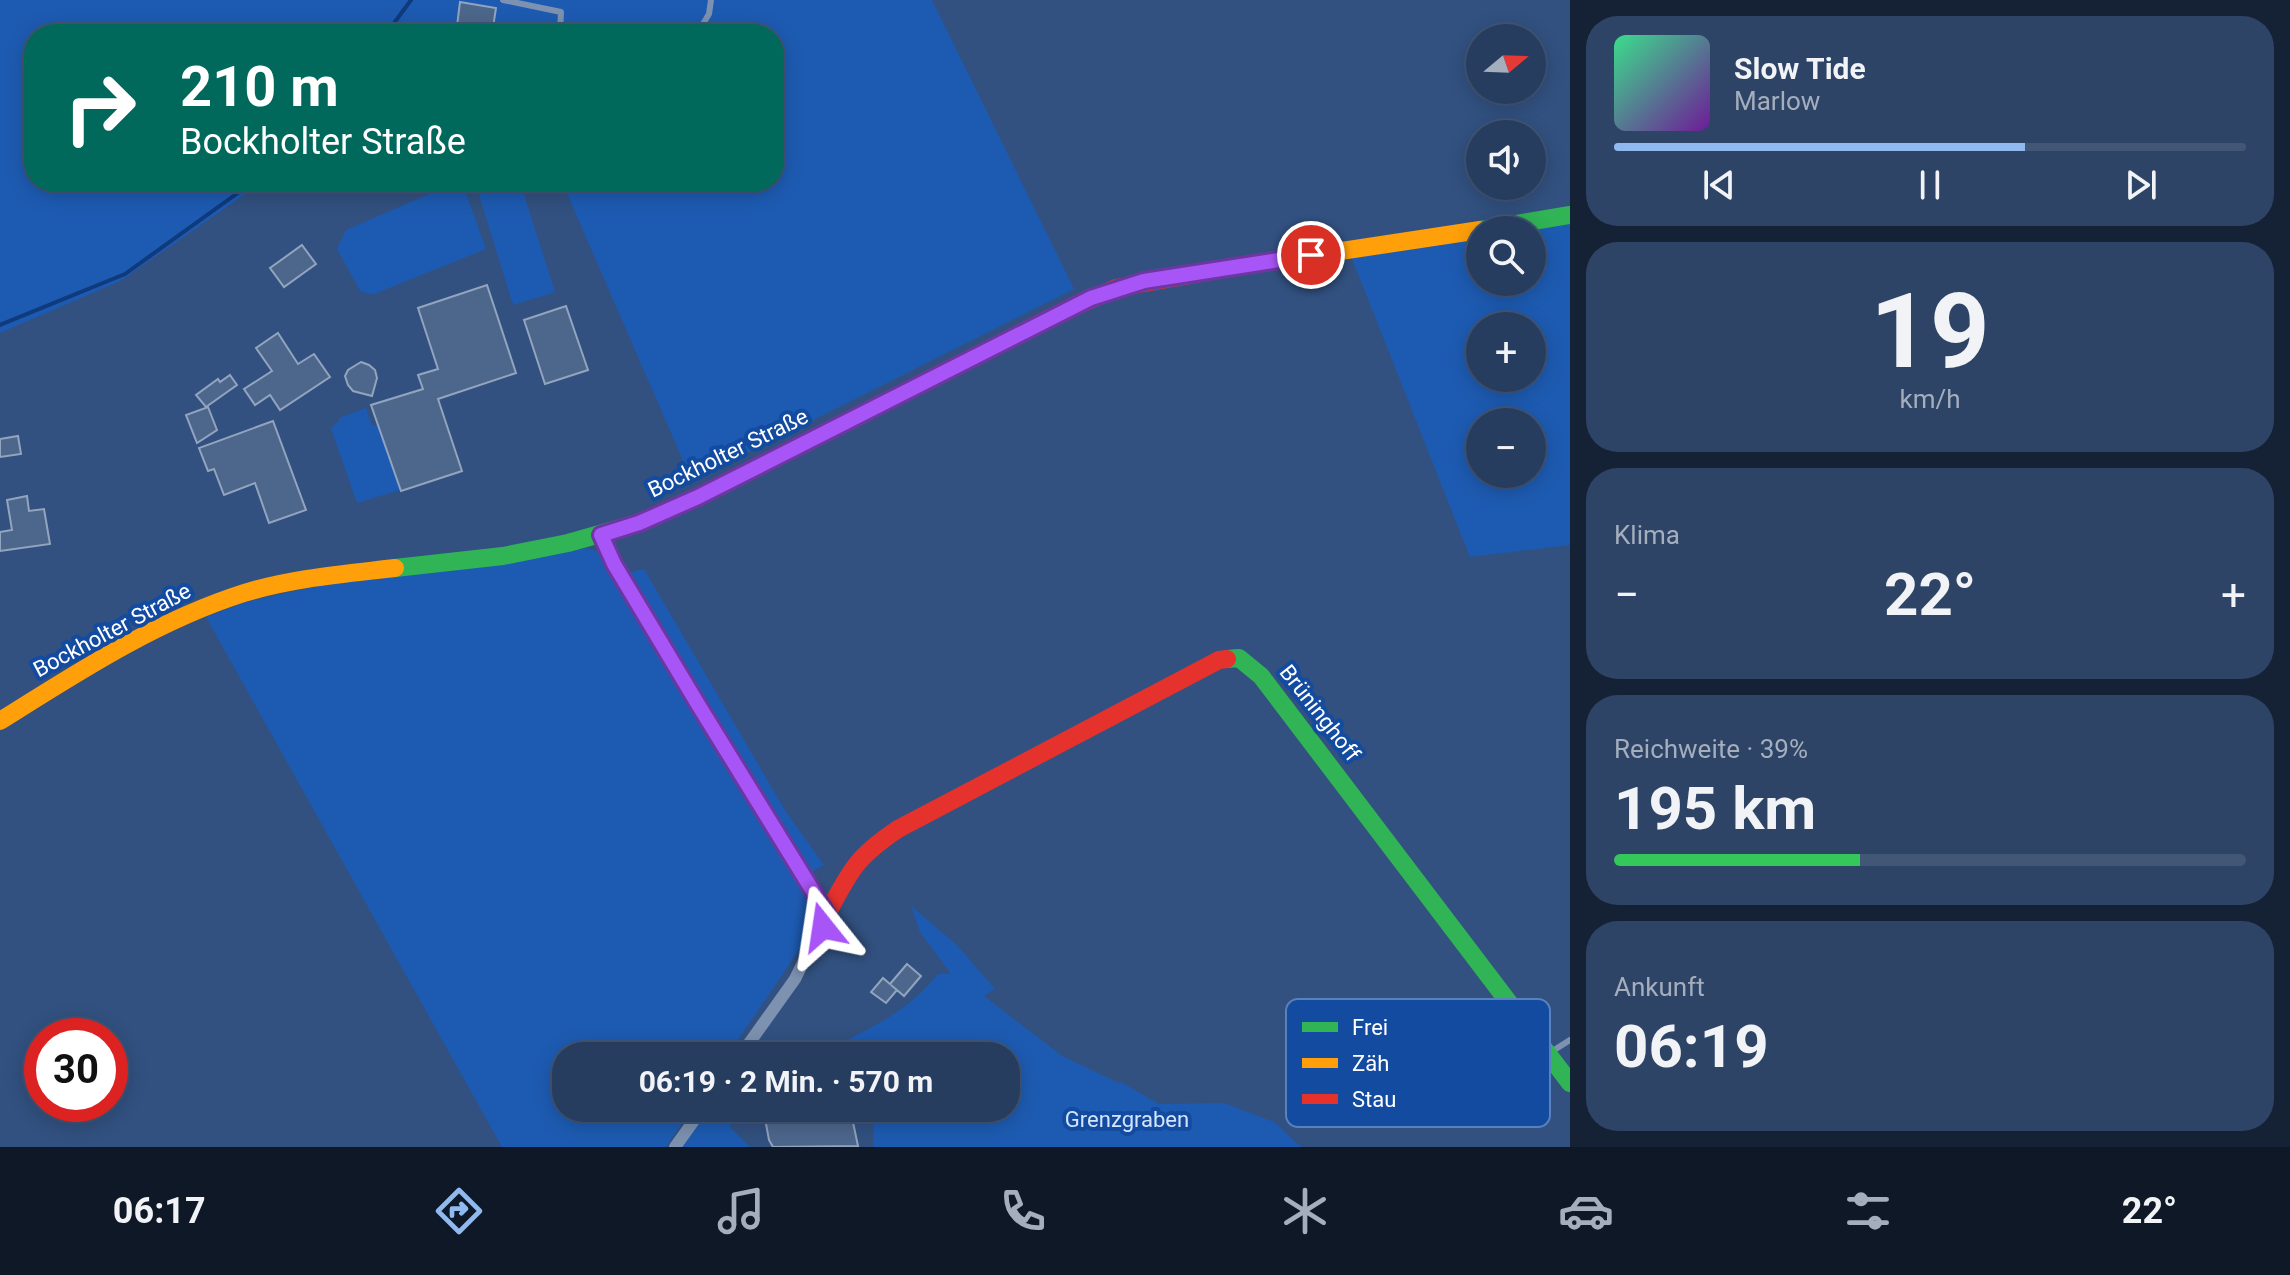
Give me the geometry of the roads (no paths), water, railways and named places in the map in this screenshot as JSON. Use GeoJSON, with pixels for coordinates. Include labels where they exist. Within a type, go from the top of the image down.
{"type":"FeatureCollection","features":[{"type":"Feature","properties":{"kind":"street","name":"Bockholter Straße"},"geometry":{"type":"LineString","coordinates":[[1546,219],[1570,215]]}},
{"type":"Feature","properties":{"kind":"street","name":"Bockholter Straße"},"geometry":{"type":"LineString","coordinates":[[0,721],[116,650],[169,623],[244,593],[314,577],[503,556],[601,535],[639,523],[698,497],[1048,319],[1116,288],[1466,232]]}},
{"type":"Feature","properties":{"kind":"street"},"geometry":{"type":"LineString","coordinates":[[601,535],[614,564],[683,680],[827,914],[795,979],[750,1042]]}},
{"type":"Feature","properties":{"kind":"street","name":"Brüninghoff"},"geometry":{"type":"LineString","coordinates":[[827,914],[853,865],[870,848],[898,829],[1219,660],[1239,658],[1261,676],[1506,999]]}},
{"type":"Feature","properties":{"kind":"street","name":"Brüninghoff"},"geometry":{"type":"LineString","coordinates":[[1550,1057],[1570,1083]]}},
{"type":"Feature","properties":{"kind":"street"},"geometry":{"type":"LineString","coordinates":[[675,1147],[693,1122]]}},
{"type":"Feature","properties":{"kind":"lane"},"geometry":{"type":"LineString","coordinates":[[503,0],[561,12],[560,24]]}},
{"type":"Feature","properties":{"kind":"lane"},"geometry":{"type":"LineString","coordinates":[[703,24],[709,14],[711,0]]}},
{"type":"Feature","properties":{"kind":"lane"},"geometry":{"type":"LineString","coordinates":[[1550,1053],[1570,1040]]}},
{"type":"Feature","properties":{"kind":"waterway"},"geometry":{"type":"LineString","coordinates":[[393,24],[411,0]]}},
{"type":"Feature","properties":{"kind":"waterway"},"geometry":{"type":"LineString","coordinates":[[0,325],[125,274],[239,192]]}},
{"type":"Feature","properties":{"kind":"park label","name":"Grenzgraben"},"geometry":{"type":"Point","coordinates":[1127,1119]}}]}
